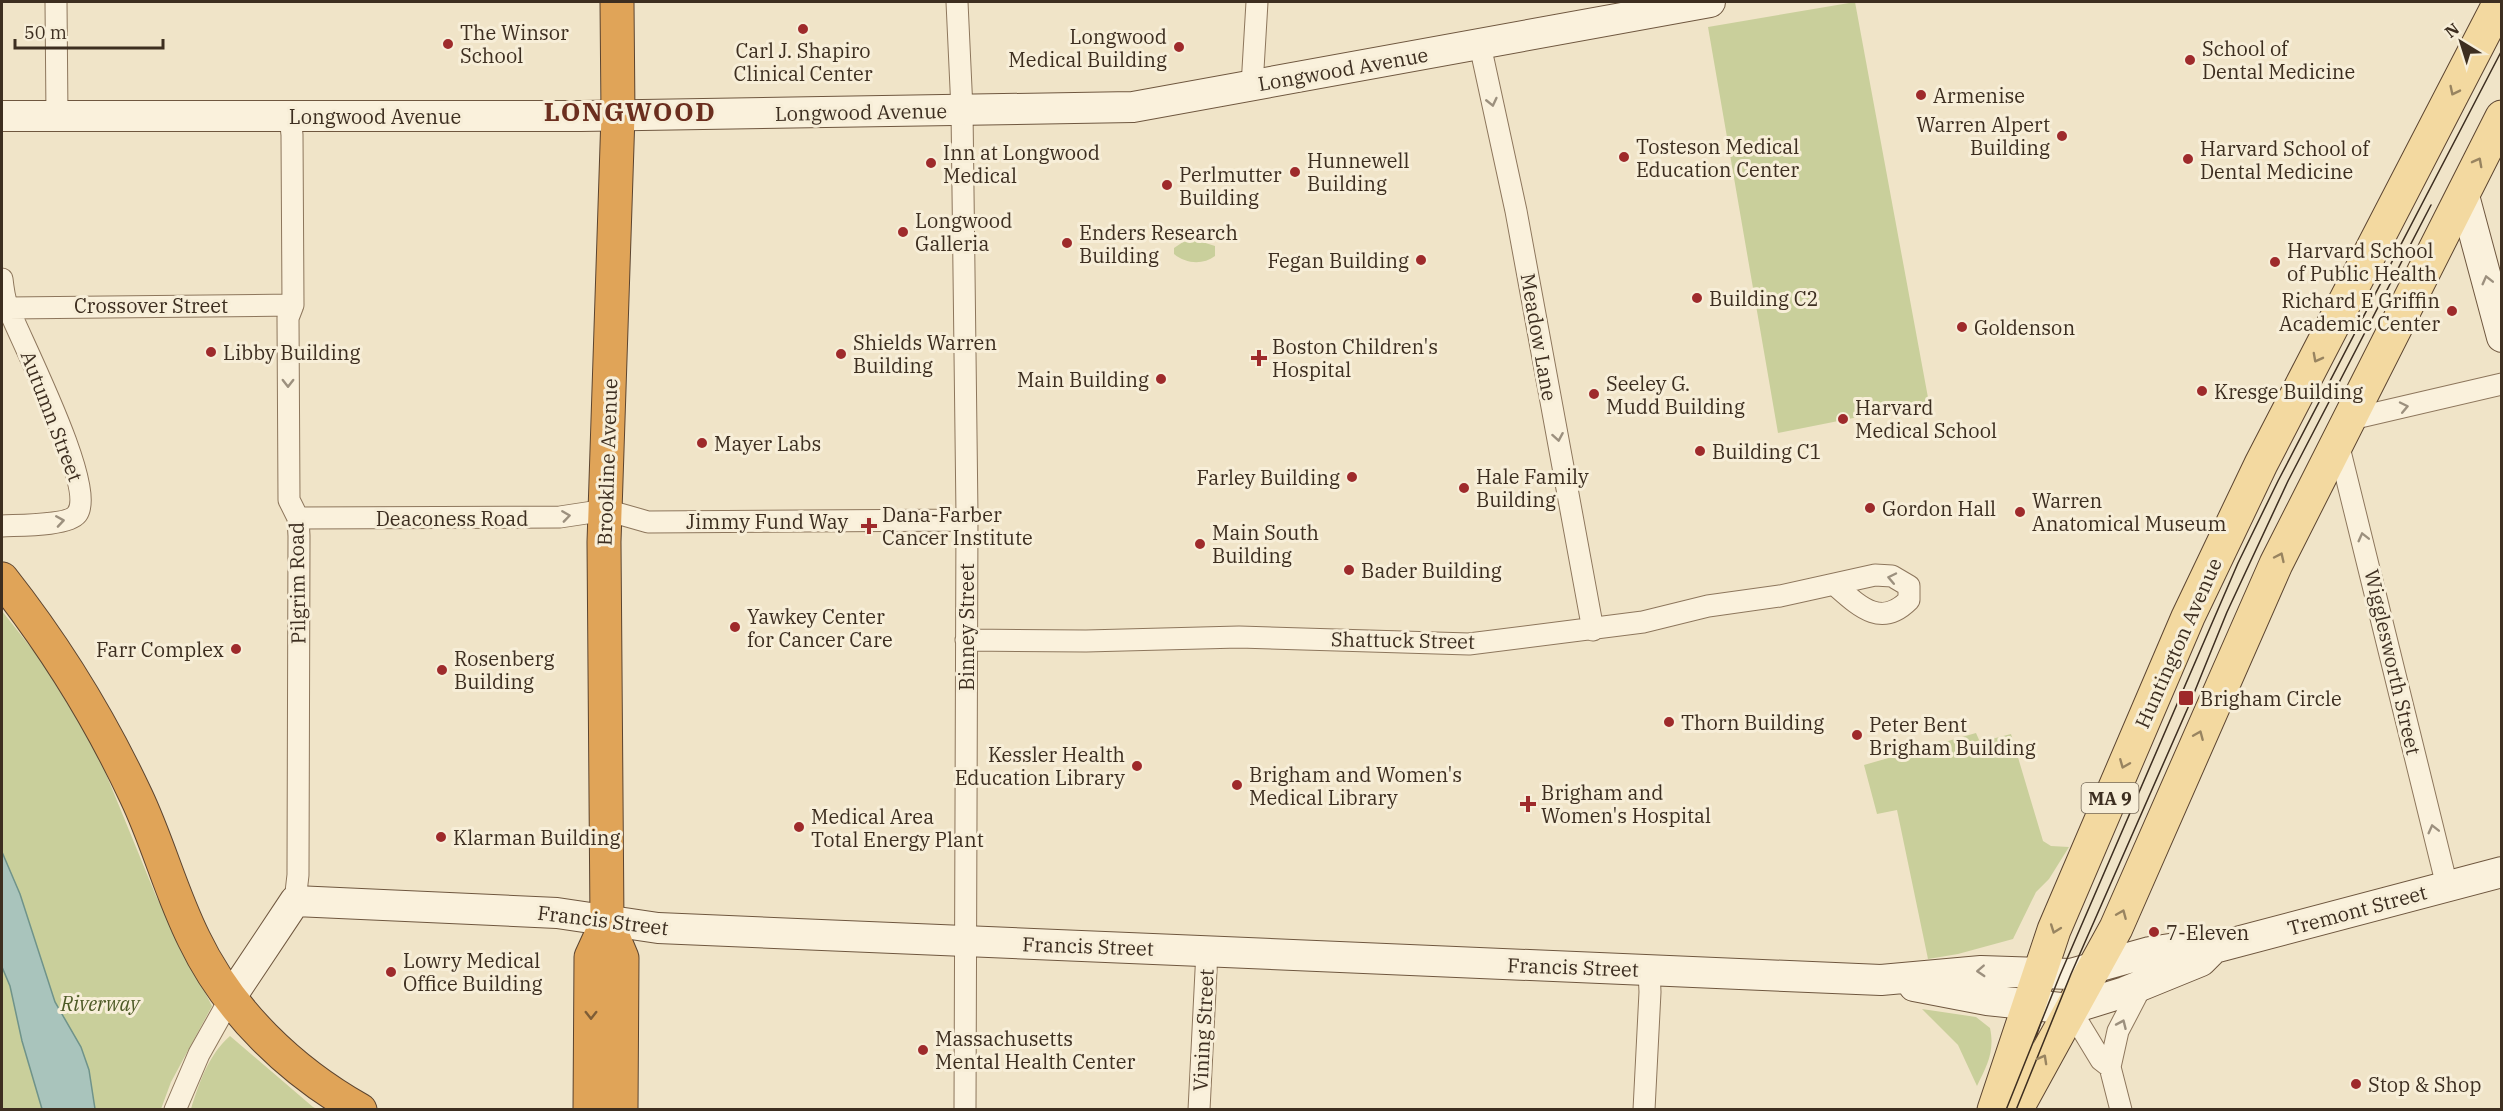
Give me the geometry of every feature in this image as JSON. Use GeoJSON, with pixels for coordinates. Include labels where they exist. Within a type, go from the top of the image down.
{"type":"FeatureCollection","features":[{"type":"Feature","properties":{"kind":"highway","name":"Brookline Avenue"},"geometry":{"type":"LineString","coordinates":[[617,2],[618,115],[606,510],[607,922],[622,958],[621,1110]]}},
{"type":"Feature","properties":{"kind":"highway"},"geometry":{"type":"LineString","coordinates":[[2,579],[56,656],[108,741],[146,817],[194,939],[231,997],[294,1066],[333,1095],[360,1110]]}},
{"type":"Feature","properties":{"kind":"highway","name":"Brookline Avenue"},"geometry":{"type":"LineString","coordinates":[[590,1110],[591,957],[607,922]]}},
{"type":"Feature","properties":{"kind":"main road","name":"Longwood Avenue"},"geometry":{"type":"LineString","coordinates":[[2,116],[618,115],[1133,107],[1710,2]]}},
{"type":"Feature","properties":{"kind":"main road","name":"Huntington Avenue"},"geometry":{"type":"LineString","coordinates":[[1994,1110],[2054,930],[2150,703],[2236,514],[2500,2]]}},
{"type":"Feature","properties":{"kind":"main road","name":"MA 9"},"geometry":{"type":"LineString","coordinates":[[2016,1110],[2116,927],[2271,574],[2342,429],[2502,117]]}},
{"type":"Feature","properties":{"kind":"main road"},"geometry":{"type":"LineString","coordinates":[[2463,192],[2502,337]]}},
{"type":"Feature","properties":{"kind":"main road","name":"Tremont Street"},"geometry":{"type":"LineString","coordinates":[[2039,973],[2071,974],[2095,966],[2196,945],[2214,948],[2502,872]]}},
{"type":"Feature","properties":{"kind":"main road","name":"Francis Street"},"geometry":{"type":"LineString","coordinates":[[295,901],[557,913],[658,928],[1881,980],[1982,971],[2039,973]]}},
{"type":"Feature","properties":{"kind":"main road","name":"Pilgrim Road"},"geometry":{"type":"LineString","coordinates":[[231,997],[295,901]]}},
{"type":"Feature","properties":{"kind":"main road","name":"Tremont Street"},"geometry":{"type":"LineString","coordinates":[[2070,1009],[2201,961],[2214,948]]}},
{"type":"Feature","properties":{"kind":"main road","name":"Francis Street"},"geometry":{"type":"LineString","coordinates":[[1881,980],[1977,999],[2070,1009]]}},
{"type":"Feature","properties":{"kind":"street"},"geometry":{"type":"LineString","coordinates":[[56,2],[57,116]]}},
{"type":"Feature","properties":{"kind":"street","name":"Binney Street"},"geometry":{"type":"LineString","coordinates":[[957,2],[962,110],[967,520],[965,1110]]}},
{"type":"Feature","properties":{"kind":"street"},"geometry":{"type":"LineString","coordinates":[[1252,86],[1257,2]]}},
{"type":"Feature","properties":{"kind":"street","name":"Meadow Lane"},"geometry":{"type":"LineString","coordinates":[[1480,45],[1516,211],[1593,630]]}},
{"type":"Feature","properties":{"kind":"street","name":"Pilgrim Road"},"geometry":{"type":"LineString","coordinates":[[290,116],[293,305],[288,318],[289,500],[298,518],[298,875],[295,901]]}},
{"type":"Feature","properties":{"kind":"street","name":"Autumn Street"},"geometry":{"type":"LineString","coordinates":[[2,279],[8,308],[50,397],[82,495],[77,514],[67,521],[2,526]]}},
{"type":"Feature","properties":{"kind":"street","name":"Crossover Street"},"geometry":{"type":"LineString","coordinates":[[8,308],[293,305]]}},
{"type":"Feature","properties":{"kind":"street"},"geometry":{"type":"LineString","coordinates":[[2342,429],[2502,384]]}},
{"type":"Feature","properties":{"kind":"street","name":"Wigglesworth Street"},"geometry":{"type":"LineString","coordinates":[[2342,429],[2447,886]]}},
{"type":"Feature","properties":{"kind":"street","name":"Jimmy Fund Way"},"geometry":{"type":"LineString","coordinates":[[606,510],[648,522],[967,520]]}},
{"type":"Feature","properties":{"kind":"street","name":"Deaconess Road"},"geometry":{"type":"LineString","coordinates":[[298,518],[560,518],[606,510]]}},
{"type":"Feature","properties":{"kind":"street","name":"Shattuck Street"},"geometry":{"type":"LineString","coordinates":[[966,640],[1086,641],[1239,637],[1469,644],[1643,622],[1708,606],[1835,585]]}},
{"type":"Feature","properties":{"kind":"street","name":"Vining Street"},"geometry":{"type":"LineString","coordinates":[[1199,1110],[1207,951]]}},
{"type":"Feature","properties":{"kind":"street"},"geometry":{"type":"LineString","coordinates":[[1644,1110],[1649,970]]}},
{"type":"Feature","properties":{"kind":"street"},"geometry":{"type":"LineString","coordinates":[[2121,1110],[2110,1067],[2118,1031],[2143,983]]}},
{"type":"Feature","properties":{"kind":"street"},"geometry":{"type":"LineString","coordinates":[[175,1110],[199,1054],[231,997]]}},
{"type":"Feature","properties":{"kind":"street"},"geometry":{"type":"LineString","coordinates":[[2070,1009],[2101,1060],[2110,1067]]}},
{"type":"Feature","properties":{"kind":"green space"},"geometry":{"type":"Polygon","coordinates":[[[1855,2],[1929,403],[1778,433],[1708,27],[1855,2]]]}},
{"type":"Feature","properties":{"kind":"green space"},"geometry":{"type":"Polygon","coordinates":[[[1196,240],[1215,246],[1215,256],[1205,261],[1194,262],[1184,260],[1174,254],[1174,248],[1183,242],[1196,240]]]}},
{"type":"Feature","properties":{"kind":"green space","name":"Riverway"},"geometry":{"type":"Polygon","coordinates":[[[2,611],[40,659],[97,752],[156,896],[212,1006],[171,1082],[161,1109],[2,1109],[2,611]]]}},
{"type":"Feature","properties":{"kind":"green space"},"geometry":{"type":"Polygon","coordinates":[[[1976,733],[1980,742],[2011,734],[2043,841],[2051,846],[2069,847],[2049,879],[2036,892],[2013,939],[1958,954],[1928,959],[1897,810],[1877,814],[1864,765],[1976,733]]]}},
{"type":"Feature","properties":{"kind":"green space"},"geometry":{"type":"Polygon","coordinates":[[[1922,1009],[1976,1017],[1990,1028],[1991,1051],[1977,1086],[1958,1045],[1922,1009]]]}},
{"type":"Feature","properties":{"kind":"green space"},"geometry":{"type":"Polygon","coordinates":[[[230,1036],[317,1109],[191,1109],[201,1079],[211,1060],[230,1036]]]}},
{"type":"Feature","properties":{"kind":"water"},"geometry":{"type":"Polygon","coordinates":[[[2,852],[20,894],[55,1002],[81,1047],[89,1070],[95,1109],[42,1109],[22,1041],[10,986],[2,967],[2,852]]]}},
{"type":"Feature","properties":{"kind":"tram line"},"geometry":{"type":"LineString","coordinates":[[2006,1110],[2060,975],[2238,563],[2278,481],[2502,50]]}},
{"type":"Feature","properties":{"kind":"tram line"},"geometry":{"type":"LineString","coordinates":[[2016,1110],[2071,974],[2190,703],[2227,612],[2288,481],[2431,205]]}},
{"type":"Feature","properties":{"kind":"place","name":"Carl J. Shapiro Clinical Center"},"geometry":{"type":"Point","coordinates":[803,29]}},
{"type":"Feature","properties":{"kind":"place","name":"The Winsor School"},"geometry":{"type":"Point","coordinates":[448,44]}},
{"type":"Feature","properties":{"kind":"place","name":"Longwood Medical Building"},"geometry":{"type":"Point","coordinates":[1179,47]}},
{"type":"Feature","properties":{"kind":"place","name":"School of Dental Medicine"},"geometry":{"type":"Point","coordinates":[2190,60]}},
{"type":"Feature","properties":{"kind":"place","name":"Armenise"},"geometry":{"type":"Point","coordinates":[1921,95]}},
{"type":"Feature","properties":{"kind":"place","name":"Warren Alpert Building"},"geometry":{"type":"Point","coordinates":[2062,136]}},
{"type":"Feature","properties":{"kind":"place","name":"Tosteson Medical Education Center"},"geometry":{"type":"Point","coordinates":[1624,157]}},
{"type":"Feature","properties":{"kind":"place","name":"Harvard School of Dental Medicine"},"geometry":{"type":"Point","coordinates":[2188,159]}},
{"type":"Feature","properties":{"kind":"place","name":"Inn at Longwood Medical"},"geometry":{"type":"Point","coordinates":[931,163]}},
{"type":"Feature","properties":{"kind":"place","name":"Hunnewell Building"},"geometry":{"type":"Point","coordinates":[1295,172]}},
{"type":"Feature","properties":{"kind":"place","name":"Perlmutter Building"},"geometry":{"type":"Point","coordinates":[1167,185]}},
{"type":"Feature","properties":{"kind":"place","name":"Longwood Galleria"},"geometry":{"type":"Point","coordinates":[903,232]}},
{"type":"Feature","properties":{"kind":"place","name":"Enders Research Building"},"geometry":{"type":"Point","coordinates":[1067,243]}},
{"type":"Feature","properties":{"kind":"place","name":"Fegan Building"},"geometry":{"type":"Point","coordinates":[1421,260]}},
{"type":"Feature","properties":{"kind":"place","name":"Harvard School of Public Health"},"geometry":{"type":"Point","coordinates":[2275,262]}},
{"type":"Feature","properties":{"kind":"place","name":"Building C2"},"geometry":{"type":"Point","coordinates":[1697,298]}},
{"type":"Feature","properties":{"kind":"place","name":"Richard E Griffin Academic Center"},"geometry":{"type":"Point","coordinates":[2452,311]}},
{"type":"Feature","properties":{"kind":"place","name":"Goldenson"},"geometry":{"type":"Point","coordinates":[1962,327]}},
{"type":"Feature","properties":{"kind":"place","name":"Libby Building"},"geometry":{"type":"Point","coordinates":[211,352]}},
{"type":"Feature","properties":{"kind":"place","name":"Shields Warren Building"},"geometry":{"type":"Point","coordinates":[841,354]}},
{"type":"Feature","properties":{"kind":"place","name":"Boston Children's Hospital"},"geometry":{"type":"Point","coordinates":[1259,358]}},
{"type":"Feature","properties":{"kind":"place","name":"Main Building"},"geometry":{"type":"Point","coordinates":[1161,379]}},
{"type":"Feature","properties":{"kind":"place","name":"Kresge Building"},"geometry":{"type":"Point","coordinates":[2202,391]}},
{"type":"Feature","properties":{"kind":"place","name":"Seeley G. Mudd Building"},"geometry":{"type":"Point","coordinates":[1594,394]}},
{"type":"Feature","properties":{"kind":"place","name":"Harvard Medical School"},"geometry":{"type":"Point","coordinates":[1843,419]}},
{"type":"Feature","properties":{"kind":"place","name":"Mayer Labs"},"geometry":{"type":"Point","coordinates":[702,443]}},
{"type":"Feature","properties":{"kind":"place","name":"Building C1"},"geometry":{"type":"Point","coordinates":[1700,451]}},
{"type":"Feature","properties":{"kind":"place","name":"Farley Building"},"geometry":{"type":"Point","coordinates":[1352,477]}},
{"type":"Feature","properties":{"kind":"place","name":"Hale Family Building"},"geometry":{"type":"Point","coordinates":[1464,488]}},
{"type":"Feature","properties":{"kind":"place","name":"Gordon Hall"},"geometry":{"type":"Point","coordinates":[1870,508]}},
{"type":"Feature","properties":{"kind":"place","name":"Warren Anatomical Museum"},"geometry":{"type":"Point","coordinates":[2020,512]}},
{"type":"Feature","properties":{"kind":"place","name":"Dana-Farber Cancer Institute"},"geometry":{"type":"Point","coordinates":[869,526]}},
{"type":"Feature","properties":{"kind":"place","name":"Main South Building"},"geometry":{"type":"Point","coordinates":[1200,544]}},
{"type":"Feature","properties":{"kind":"place","name":"Bader Building"},"geometry":{"type":"Point","coordinates":[1349,570]}},
{"type":"Feature","properties":{"kind":"place","name":"Yawkey Center for Cancer Care"},"geometry":{"type":"Point","coordinates":[735,627]}},
{"type":"Feature","properties":{"kind":"place","name":"Farr Complex"},"geometry":{"type":"Point","coordinates":[236,649]}},
{"type":"Feature","properties":{"kind":"place","name":"Rosenberg Building"},"geometry":{"type":"Point","coordinates":[442,670]}},
{"type":"Feature","properties":{"kind":"place","name":"Brigham Circle"},"geometry":{"type":"Point","coordinates":[2186,698]}},
{"type":"Feature","properties":{"kind":"place","name":"Thorn Building"},"geometry":{"type":"Point","coordinates":[1669,722]}},
{"type":"Feature","properties":{"kind":"place","name":"Peter Bent Brigham Building"},"geometry":{"type":"Point","coordinates":[1857,735]}},
{"type":"Feature","properties":{"kind":"place","name":"Kessler Health Education Library"},"geometry":{"type":"Point","coordinates":[1137,766]}},
{"type":"Feature","properties":{"kind":"place","name":"Brigham and Women's Medical Library"},"geometry":{"type":"Point","coordinates":[1237,785]}},
{"type":"Feature","properties":{"kind":"place","name":"Brigham and Women's Hospital"},"geometry":{"type":"Point","coordinates":[1528,804]}},
{"type":"Feature","properties":{"kind":"place","name":"Medical Area Total Energy Plant"},"geometry":{"type":"Point","coordinates":[799,827]}},
{"type":"Feature","properties":{"kind":"place","name":"Klarman Building"},"geometry":{"type":"Point","coordinates":[441,837]}},
{"type":"Feature","properties":{"kind":"place","name":"7-Eleven"},"geometry":{"type":"Point","coordinates":[2154,932]}},
{"type":"Feature","properties":{"kind":"place","name":"Lowry Medical Office Building"},"geometry":{"type":"Point","coordinates":[391,972]}},
{"type":"Feature","properties":{"kind":"place","name":"Massachusetts Mental Health Center"},"geometry":{"type":"Point","coordinates":[923,1050]}},
{"type":"Feature","properties":{"kind":"place","name":"Stop & Shop"},"geometry":{"type":"Point","coordinates":[2356,1084]}},
{"type":"Feature","properties":{"kind":"district","name":"LONGWOOD"},"geometry":{"type":"Point","coordinates":[630,111]}}]}
